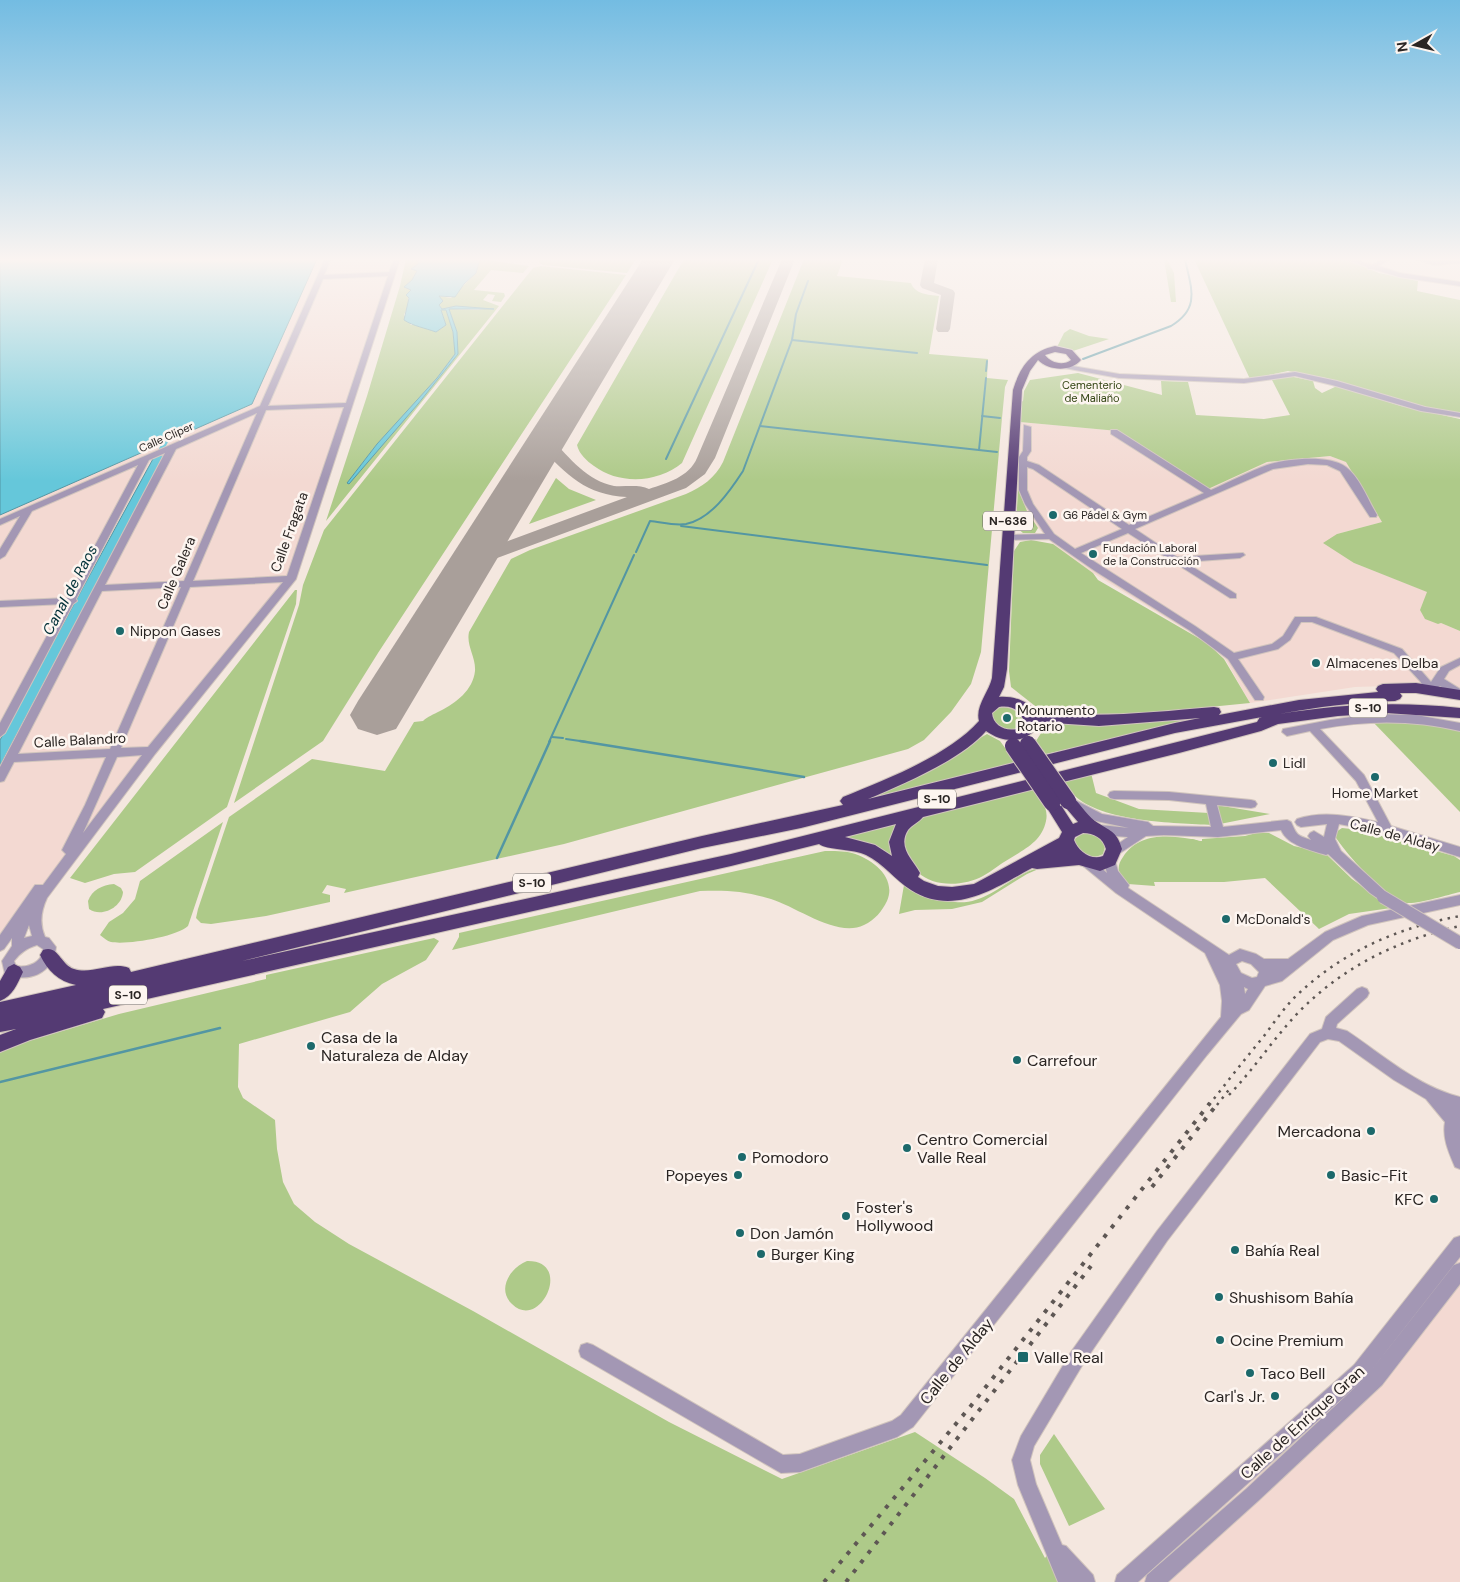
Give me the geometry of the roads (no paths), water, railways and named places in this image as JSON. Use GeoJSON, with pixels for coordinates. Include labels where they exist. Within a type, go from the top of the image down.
{"type":"FeatureCollection","features":[{"type":"Feature","properties":{"kind":"highway"},"geometry":{"type":"LineString","coordinates":[[1061,349],[1074,354],[1076,357],[1075,362],[1064,366],[1049,364],[1042,360],[1040,355],[1047,350],[1061,349]]}},
{"type":"Feature","properties":{"kind":"highway","name":"N-636"},"geometry":{"type":"LineString","coordinates":[[986,715],[995,692],[1000,670],[1016,400],[1019,383],[1028,364],[1040,355]]}},
{"type":"Feature","properties":{"kind":"highway"},"geometry":{"type":"LineString","coordinates":[[1023,375],[1049,364]]}},
{"type":"Feature","properties":{"kind":"highway","name":"N-636"},"geometry":{"type":"LineString","coordinates":[[1000,670],[1006,690],[1031,716]]}},
{"type":"Feature","properties":{"kind":"highway"},"geometry":{"type":"LineString","coordinates":[[1017,739],[1032,724],[1031,716],[1050,719],[1094,720],[1223,711],[1369,689],[1416,688],[1433,685],[1460,694]]}},
{"type":"Feature","properties":{"kind":"highway"},"geometry":{"type":"LineString","coordinates":[[1330,695],[1372,693],[1395,696]]}},
{"type":"Feature","properties":{"kind":"highway","name":"S-10"},"geometry":{"type":"LineString","coordinates":[[0,1010],[231,957],[702,842],[801,822],[966,779],[1184,726],[1298,705],[1363,697],[1395,696],[1460,702]]}},
{"type":"Feature","properties":{"kind":"highway"},"geometry":{"type":"LineString","coordinates":[[702,842],[862,796],[923,766],[974,737],[992,704],[1001,701],[1020,705]]}},
{"type":"Feature","properties":{"kind":"highway","name":"S-10"},"geometry":{"type":"LineString","coordinates":[[0,1024],[600,888],[668,866],[1182,736],[1276,719],[1352,709],[1384,708],[1460,713]]}},
{"type":"Feature","properties":{"kind":"highway"},"geometry":{"type":"LineString","coordinates":[[986,715],[993,729],[1017,739],[1068,801],[1111,841],[1111,856],[1101,863],[1082,860],[1052,860],[1021,867]]}},
{"type":"Feature","properties":{"kind":"highway"},"geometry":{"type":"LineString","coordinates":[[600,888],[676,873],[801,843],[926,810],[1180,748],[1261,726],[1276,719]]}},
{"type":"Feature","properties":{"kind":"highway"},"geometry":{"type":"LineString","coordinates":[[1017,739],[1052,803],[1068,837],[1070,851],[1082,860]]}},
{"type":"Feature","properties":{"kind":"highway"},"geometry":{"type":"LineString","coordinates":[[926,810],[903,824],[897,834],[898,854],[902,863],[917,878],[934,888],[952,894]]}},
{"type":"Feature","properties":{"kind":"highway"},"geometry":{"type":"LineString","coordinates":[[801,843],[841,842],[869,849],[918,886],[938,893],[952,894],[977,890],[1021,867],[1068,837],[1077,828],[1096,829]]}},
{"type":"Feature","properties":{"kind":"highway"},"geometry":{"type":"LineString","coordinates":[[45,948],[52,962],[62,973],[69,977],[96,978],[210,953],[303,938]]}},
{"type":"Feature","properties":{"kind":"highway"},"geometry":{"type":"LineString","coordinates":[[0,1044],[28,1032],[106,1009],[224,980],[349,945]]}},
{"type":"Feature","properties":{"kind":"highway"},"geometry":{"type":"LineString","coordinates":[[0,993],[8,985],[6,966]]}},
{"type":"Feature","properties":{"kind":"street","name":"Calle Galera"},"geometry":{"type":"LineString","coordinates":[[0,945],[40,893],[64,856],[91,805],[296,333]]}},
{"type":"Feature","properties":{"kind":"street","name":"Calle Fragata"},"geometry":{"type":"LineString","coordinates":[[40,893],[110,806],[151,751],[291,579],[372,333]]}},
{"type":"Feature","properties":{"kind":"street"},"geometry":{"type":"LineString","coordinates":[[1075,362],[1084,370]]}},
{"type":"Feature","properties":{"kind":"street"},"geometry":{"type":"LineString","coordinates":[[1064,366],[1119,376],[1244,381],[1295,374],[1334,383],[1424,409],[1460,415]]}},
{"type":"Feature","properties":{"kind":"street","name":"Calle Cliper"},"geometry":{"type":"LineString","coordinates":[[0,522],[263,408],[348,405]]}},
{"type":"Feature","properties":{"kind":"street"},"geometry":{"type":"LineString","coordinates":[[1027,427],[1027,451],[1024,455],[1023,490],[1029,504],[1051,536],[1074,553],[1192,628],[1232,657],[1259,697]]}},
{"type":"Feature","properties":{"kind":"street"},"geometry":{"type":"LineString","coordinates":[[1114,432],[1210,493]]}},
{"type":"Feature","properties":{"kind":"street"},"geometry":{"type":"LineString","coordinates":[[0,778],[174,446]]}},
{"type":"Feature","properties":{"kind":"street"},"geometry":{"type":"LineString","coordinates":[[0,733],[148,457]]}},
{"type":"Feature","properties":{"kind":"street"},"geometry":{"type":"LineString","coordinates":[[1074,553],[1280,464],[1304,462],[1328,464],[1345,471],[1374,515]]}},
{"type":"Feature","properties":{"kind":"street"},"geometry":{"type":"LineString","coordinates":[[1024,463],[1036,467],[1175,560],[1234,596]]}},
{"type":"Feature","properties":{"kind":"street"},"geometry":{"type":"LineString","coordinates":[[0,556],[29,509]]}},
{"type":"Feature","properties":{"kind":"street"},"geometry":{"type":"LineString","coordinates":[[1008,538],[1051,536]]}},
{"type":"Feature","properties":{"kind":"street"},"geometry":{"type":"LineString","coordinates":[[1175,560],[1240,555]]}},
{"type":"Feature","properties":{"kind":"street"},"geometry":{"type":"LineString","coordinates":[[99,588],[291,579]]}},
{"type":"Feature","properties":{"kind":"street"},"geometry":{"type":"LineString","coordinates":[[0,604],[72,601]]}},
{"type":"Feature","properties":{"kind":"street"},"geometry":{"type":"LineString","coordinates":[[1232,657],[1275,647],[1287,638],[1298,619],[1313,619],[1398,651],[1433,685],[1446,669],[1460,661]]}},
{"type":"Feature","properties":{"kind":"street"},"geometry":{"type":"LineString","coordinates":[[1287,732],[1348,719],[1377,717],[1429,720],[1460,727]]}},
{"type":"Feature","properties":{"kind":"street"},"geometry":{"type":"LineString","coordinates":[[1312,726],[1360,778],[1388,830]]}},
{"type":"Feature","properties":{"kind":"street","name":"Calle Balandro"},"geometry":{"type":"LineString","coordinates":[[10,758],[151,751]]}},
{"type":"Feature","properties":{"kind":"street"},"geometry":{"type":"LineString","coordinates":[[1114,795],[1169,796],[1251,804]]}},
{"type":"Feature","properties":{"kind":"street"},"geometry":{"type":"LineString","coordinates":[[1210,799],[1218,832]]}},
{"type":"Feature","properties":{"kind":"street"},"geometry":{"type":"LineString","coordinates":[[1068,801],[1105,820],[1164,830]]}},
{"type":"Feature","properties":{"kind":"street"},"geometry":{"type":"LineString","coordinates":[[91,805],[97,808],[110,806]]}},
{"type":"Feature","properties":{"kind":"street","name":"Calle de Alday"},"geometry":{"type":"LineString","coordinates":[[1288,830],[1292,821],[1301,822],[1312,819],[1336,820],[1388,830],[1458,852]]}},
{"type":"Feature","properties":{"kind":"street"},"geometry":{"type":"LineString","coordinates":[[1336,820],[1329,833],[1331,845],[1364,882],[1383,897],[1460,943]]}},
{"type":"Feature","properties":{"kind":"street","name":"Calle de Alday"},"geometry":{"type":"LineString","coordinates":[[1311,836],[1318,825],[1336,820]]}},
{"type":"Feature","properties":{"kind":"street"},"geometry":{"type":"LineString","coordinates":[[1301,822],[1311,836],[1345,862]]}},
{"type":"Feature","properties":{"kind":"street"},"geometry":{"type":"LineString","coordinates":[[1096,829],[1125,833],[1164,830],[1218,832],[1258,827],[1288,830],[1297,840],[1311,836],[1336,851]]}},
{"type":"Feature","properties":{"kind":"street"},"geometry":{"type":"LineString","coordinates":[[1149,831],[1132,839],[1111,856],[1114,873],[1123,885],[1175,924]]}},
{"type":"Feature","properties":{"kind":"street"},"geometry":{"type":"LineString","coordinates":[[1082,860],[1145,906],[1207,946],[1233,960],[1245,956],[1261,965],[1265,972],[1262,981],[1245,983],[1236,977],[1232,972],[1233,960]]}},
{"type":"Feature","properties":{"kind":"street","name":"Calle Galera"},"geometry":{"type":"LineString","coordinates":[[6,966],[16,949],[18,936],[40,893]]}},
{"type":"Feature","properties":{"kind":"street"},"geometry":{"type":"LineString","coordinates":[[6,966],[26,973],[40,966],[45,948],[33,920],[40,893]]}},
{"type":"Feature","properties":{"kind":"street","name":"Calle de Alday"},"geometry":{"type":"LineString","coordinates":[[587,1351],[781,1464],[800,1463],[897,1428],[907,1421],[1232,1015],[1244,1006],[1262,981],[1277,977],[1290,964],[1329,936],[1366,920],[1460,900]]}},
{"type":"Feature","properties":{"kind":"street"},"geometry":{"type":"LineString","coordinates":[[16,949],[28,942],[45,948]]}},
{"type":"Feature","properties":{"kind":"street"},"geometry":{"type":"LineString","coordinates":[[1207,946],[1221,968],[1229,990],[1232,1015]]}},
{"type":"Feature","properties":{"kind":"street"},"geometry":{"type":"LineString","coordinates":[[1261,965],[1290,964]]}},
{"type":"Feature","properties":{"kind":"street"},"geometry":{"type":"LineString","coordinates":[[1232,1015],[1238,1000],[1236,977]]}},
{"type":"Feature","properties":{"kind":"street"},"geometry":{"type":"LineString","coordinates":[[1328,1033],[1331,1021],[1362,993]]}},
{"type":"Feature","properties":{"kind":"street"},"geometry":{"type":"LineString","coordinates":[[1067,1582],[1026,1485],[1021,1460],[1027,1442],[1062,1381],[1162,1236],[1314,1038],[1328,1033],[1347,1038],[1427,1092],[1458,1110],[1454,1148],[1460,1162]]}},
{"type":"Feature","properties":{"kind":"street","name":"Calle de Enrique Gran"},"geometry":{"type":"LineString","coordinates":[[1124,1582],[1360,1371],[1460,1244]]}},
{"type":"Feature","properties":{"kind":"street","name":"Calle de Enrique Gran"},"geometry":{"type":"LineString","coordinates":[[1154,1582],[1240,1506],[1376,1379],[1460,1271]]}},
{"type":"Feature","properties":{"kind":"street"},"geometry":{"type":"LineString","coordinates":[[1054,1548],[1086,1582]]}},
{"type":"Feature","properties":{"kind":"water"},"geometry":{"type":"Polygon","coordinates":[[[0,333],[284,333],[252,404],[0,515],[0,333]]]}},
{"type":"Feature","properties":{"kind":"water"},"geometry":{"type":"Polygon","coordinates":[[[453,333],[457,333],[458,354],[418,404],[349,484],[347,483],[377,444],[437,378],[455,354],[453,333]]]}},
{"type":"Feature","properties":{"kind":"water","name":"Canal de Raos"},"geometry":{"type":"Polygon","coordinates":[[[167,451],[0,766],[0,740],[154,457],[167,451]]]}},
{"type":"Feature","properties":{"kind":"waterway"},"geometry":{"type":"LineString","coordinates":[[666,459],[725,333]]}},
{"type":"Feature","properties":{"kind":"waterway"},"geometry":{"type":"LineString","coordinates":[[792,340],[793,333]]}},
{"type":"Feature","properties":{"kind":"waterway"},"geometry":{"type":"LineString","coordinates":[[1083,359],[1153,333]]}},
{"type":"Feature","properties":{"kind":"waterway"},"geometry":{"type":"LineString","coordinates":[[636,552],[650,521],[677,525],[695,521],[712,510],[732,487],[743,471],[792,340]]}},
{"type":"Feature","properties":{"kind":"waterway"},"geometry":{"type":"LineString","coordinates":[[792,340],[917,353]]}},
{"type":"Feature","properties":{"kind":"waterway"},"geometry":{"type":"LineString","coordinates":[[986,371],[987,361]]}},
{"type":"Feature","properties":{"kind":"waterway"},"geometry":{"type":"LineString","coordinates":[[982,416],[986,378]]}},
{"type":"Feature","properties":{"kind":"waterway"},"geometry":{"type":"LineString","coordinates":[[979,450],[982,416]]}},
{"type":"Feature","properties":{"kind":"waterway"},"geometry":{"type":"LineString","coordinates":[[982,416],[1000,418]]}},
{"type":"Feature","properties":{"kind":"waterway"},"geometry":{"type":"LineString","coordinates":[[760,426],[997,452]]}},
{"type":"Feature","properties":{"kind":"waterway","name":"Canal de Raos"},"geometry":{"type":"LineString","coordinates":[[157,458],[165,442]]}},
{"type":"Feature","properties":{"kind":"waterway"},"geometry":{"type":"LineString","coordinates":[[681,526],[987,565]]}},
{"type":"Feature","properties":{"kind":"waterway"},"geometry":{"type":"LineString","coordinates":[[549,742],[634,555]]}},
{"type":"Feature","properties":{"kind":"waterway"},"geometry":{"type":"LineString","coordinates":[[552,737],[563,738]]}},
{"type":"Feature","properties":{"kind":"waterway"},"geometry":{"type":"LineString","coordinates":[[566,739],[580,741]]}},
{"type":"Feature","properties":{"kind":"waterway"},"geometry":{"type":"LineString","coordinates":[[497,858],[550,741]]}},
{"type":"Feature","properties":{"kind":"waterway"},"geometry":{"type":"LineString","coordinates":[[580,741],[587,742]]}},
{"type":"Feature","properties":{"kind":"waterway"},"geometry":{"type":"LineString","coordinates":[[580,741],[804,777]]}},
{"type":"Feature","properties":{"kind":"waterway"},"geometry":{"type":"LineString","coordinates":[[0,1082],[220,1028]]}},
{"type":"Feature","properties":{"kind":"railway"},"geometry":{"type":"LineString","coordinates":[[1209,1105],[1281,1013],[1310,983],[1349,956],[1391,935],[1436,921],[1460,916]]}},
{"type":"Feature","properties":{"kind":"railway"},"geometry":{"type":"LineString","coordinates":[[1229,1095],[1295,1016],[1312,999],[1350,970],[1371,958],[1414,939],[1460,926]]}},
{"type":"Feature","properties":{"kind":"railway"},"geometry":{"type":"LineString","coordinates":[[1217,1105],[1231,1087]]}},
{"type":"Feature","properties":{"kind":"railway"},"geometry":{"type":"LineString","coordinates":[[824,1582],[970,1407],[1210,1103]]}},
{"type":"Feature","properties":{"kind":"railway"},"geometry":{"type":"LineString","coordinates":[[1152,1187],[1218,1103]]}},
{"type":"Feature","properties":{"kind":"railway"},"geometry":{"type":"LineString","coordinates":[[846,1582],[1091,1266]]}},
{"type":"Feature","properties":{"kind":"place","name":"G6 Pádel & Gym"},"geometry":{"type":"Point","coordinates":[1053,515]}},
{"type":"Feature","properties":{"kind":"place","name":"Fundación Laboral de la Construcción"},"geometry":{"type":"Point","coordinates":[1093,554]}},
{"type":"Feature","properties":{"kind":"place","name":"Nippon Gases"},"geometry":{"type":"Point","coordinates":[120,631]}},
{"type":"Feature","properties":{"kind":"place","name":"Almacenes Delba"},"geometry":{"type":"Point","coordinates":[1316,663]}},
{"type":"Feature","properties":{"kind":"place","name":"Monumento Rotario"},"geometry":{"type":"Point","coordinates":[1007,718]}},
{"type":"Feature","properties":{"kind":"place","name":"Lidl"},"geometry":{"type":"Point","coordinates":[1273,763]}},
{"type":"Feature","properties":{"kind":"place","name":"Home Market"},"geometry":{"type":"Point","coordinates":[1375,777]}},
{"type":"Feature","properties":{"kind":"place","name":"McDonald's"},"geometry":{"type":"Point","coordinates":[1226,919]}},
{"type":"Feature","properties":{"kind":"place","name":"Casa de la Naturaleza de Alday"},"geometry":{"type":"Point","coordinates":[311,1046]}},
{"type":"Feature","properties":{"kind":"place","name":"Carrefour"},"geometry":{"type":"Point","coordinates":[1017,1060]}},
{"type":"Feature","properties":{"kind":"place","name":"Mercadona"},"geometry":{"type":"Point","coordinates":[1371,1131]}},
{"type":"Feature","properties":{"kind":"place","name":"Centro Comercial Valle Real"},"geometry":{"type":"Point","coordinates":[907,1148]}},
{"type":"Feature","properties":{"kind":"place","name":"Pomodoro"},"geometry":{"type":"Point","coordinates":[742,1157]}},
{"type":"Feature","properties":{"kind":"place","name":"Popeyes"},"geometry":{"type":"Point","coordinates":[738,1175]}},
{"type":"Feature","properties":{"kind":"place","name":"Basic-Fit"},"geometry":{"type":"Point","coordinates":[1331,1175]}},
{"type":"Feature","properties":{"kind":"place","name":"KFC"},"geometry":{"type":"Point","coordinates":[1434,1199]}},
{"type":"Feature","properties":{"kind":"place","name":"Foster's Hollywood"},"geometry":{"type":"Point","coordinates":[846,1216]}},
{"type":"Feature","properties":{"kind":"place","name":"Don Jamón"},"geometry":{"type":"Point","coordinates":[740,1233]}},
{"type":"Feature","properties":{"kind":"place","name":"Bahía Real"},"geometry":{"type":"Point","coordinates":[1235,1250]}},
{"type":"Feature","properties":{"kind":"place","name":"Burger King"},"geometry":{"type":"Point","coordinates":[761,1254]}},
{"type":"Feature","properties":{"kind":"place","name":"Shushisom Bahía"},"geometry":{"type":"Point","coordinates":[1219,1297]}},
{"type":"Feature","properties":{"kind":"place","name":"Ocine Premium"},"geometry":{"type":"Point","coordinates":[1220,1340]}},
{"type":"Feature","properties":{"kind":"place","name":"Valle Real"},"geometry":{"type":"Point","coordinates":[1023,1357]}},
{"type":"Feature","properties":{"kind":"place","name":"Taco Bell"},"geometry":{"type":"Point","coordinates":[1250,1373]}},
{"type":"Feature","properties":{"kind":"place","name":"Carl's Jr."},"geometry":{"type":"Point","coordinates":[1275,1396]}},
{"type":"Feature","properties":{"kind":"park label","name":"Cementerio de Maliaño"},"geometry":{"type":"Point","coordinates":[1092,391]}}]}
